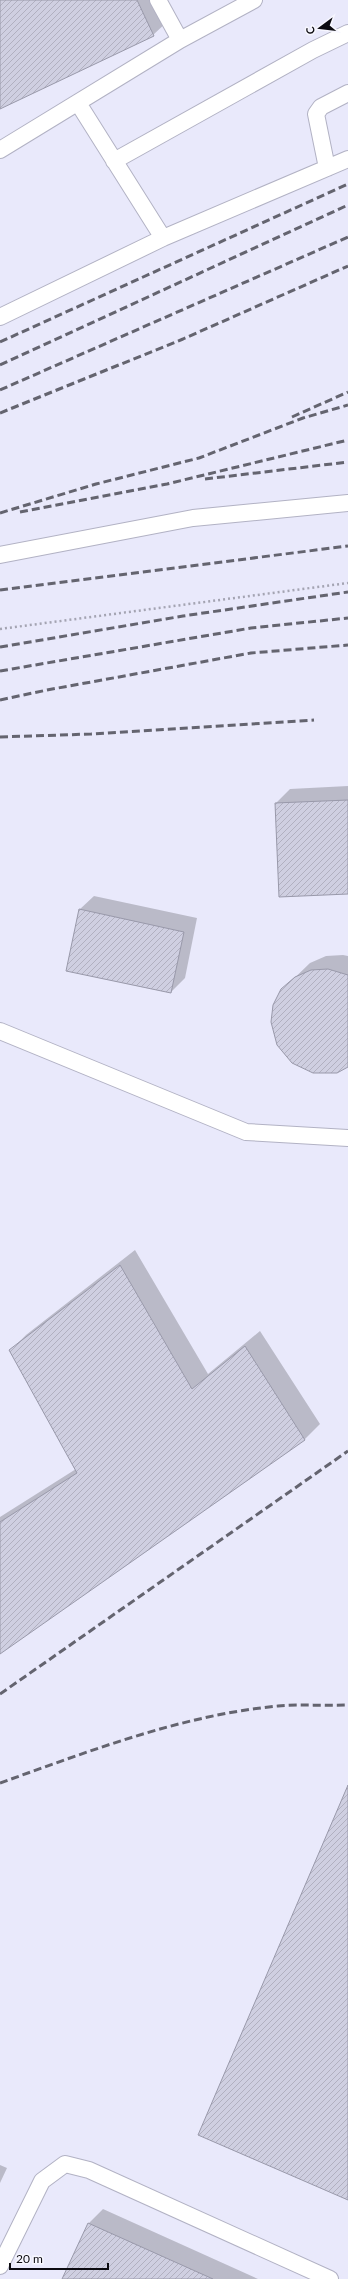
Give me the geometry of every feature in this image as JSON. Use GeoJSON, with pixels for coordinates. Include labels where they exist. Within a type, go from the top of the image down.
{"type":"FeatureCollection","features":[{"type":"Feature","properties":{"kind":"lane"},"geometry":{"type":"LineString","coordinates":[[158,0],[180,40]]}},
{"type":"Feature","properties":{"kind":"lane"},"geometry":{"type":"LineString","coordinates":[[0,150],[180,40],[254,0]]}},
{"type":"Feature","properties":{"kind":"lane"},"geometry":{"type":"LineString","coordinates":[[114,161],[313,50],[348,33]]}},
{"type":"Feature","properties":{"kind":"lane"},"geometry":{"type":"LineString","coordinates":[[327,168],[316,114],[321,106],[348,94]]}},
{"type":"Feature","properties":{"kind":"lane"},"geometry":{"type":"LineString","coordinates":[[78,103],[163,238]]}},
{"type":"Feature","properties":{"kind":"lane"},"geometry":{"type":"LineString","coordinates":[[0,317],[163,238],[348,159]]}},
{"type":"Feature","properties":{"kind":"lane"},"geometry":{"type":"LineString","coordinates":[[0,555],[193,518],[348,503]]}},
{"type":"Feature","properties":{"kind":"lane"},"geometry":{"type":"LineString","coordinates":[[0,1031],[246,1132],[348,1138]]}},
{"type":"Feature","properties":{"kind":"lane"},"geometry":{"type":"LineString","coordinates":[[0,2266],[42,2181],[65,2164],[90,2170],[330,2279]]}},
{"type":"Feature","properties":{"kind":"path"},"geometry":{"type":"LineString","coordinates":[[0,629],[348,583]]}},
{"type":"Feature","properties":{"kind":"building"},"geometry":{"type":"Polygon","coordinates":[[[0,0],[137,0],[154,36],[0,109],[0,0]]]}},
{"type":"Feature","properties":{"kind":"building"},"geometry":{"type":"Polygon","coordinates":[[[348,800],[348,894],[279,897],[275,803],[348,800]]]}},
{"type":"Feature","properties":{"kind":"building"},"geometry":{"type":"Polygon","coordinates":[[[79,909],[184,932],[171,993],[66,971],[79,909]]]}},
{"type":"Feature","properties":{"kind":"building"},"geometry":{"type":"Polygon","coordinates":[[[328,969],[348,975],[348,1067],[337,1073],[313,1073],[292,1063],[277,1045],[271,1022],[273,1005],[281,989],[295,977],[311,970],[328,969]]]}},
{"type":"Feature","properties":{"kind":"building"},"geometry":{"type":"Polygon","coordinates":[[[120,1265],[192,1389],[245,1346],[305,1440],[0,1654],[0,1522],[77,1473],[9,1350],[120,1265]]]}},
{"type":"Feature","properties":{"kind":"building"},"geometry":{"type":"Polygon","coordinates":[[[348,1785],[348,2200],[198,2135],[348,1785]]]}},
{"type":"Feature","properties":{"kind":"building"},"geometry":{"type":"Polygon","coordinates":[[[88,2223],[213,2279],[62,2279],[88,2223]]]}},
{"type":"Feature","properties":{"kind":"railway"},"geometry":{"type":"LineString","coordinates":[[0,342],[348,184]]}},
{"type":"Feature","properties":{"kind":"railway"},"geometry":{"type":"LineString","coordinates":[[0,365],[348,205]]}},
{"type":"Feature","properties":{"kind":"railway"},"geometry":{"type":"LineString","coordinates":[[0,390],[348,237]]}},
{"type":"Feature","properties":{"kind":"railway"},"geometry":{"type":"LineString","coordinates":[[0,413],[183,339],[348,266]]}},
{"type":"Feature","properties":{"kind":"railway"},"geometry":{"type":"LineString","coordinates":[[292,417],[348,392]]}},
{"type":"Feature","properties":{"kind":"railway"},"geometry":{"type":"LineString","coordinates":[[0,513],[96,484],[199,458],[303,418],[348,405]]}},
{"type":"Feature","properties":{"kind":"railway"},"geometry":{"type":"LineString","coordinates":[[20,512],[167,484],[348,440]]}},
{"type":"Feature","properties":{"kind":"railway"},"geometry":{"type":"LineString","coordinates":[[205,479],[348,462]]}},
{"type":"Feature","properties":{"kind":"railway"},"geometry":{"type":"LineString","coordinates":[[0,590],[348,546]]}},
{"type":"Feature","properties":{"kind":"railway"},"geometry":{"type":"LineString","coordinates":[[0,647],[183,616],[348,592]]}},
{"type":"Feature","properties":{"kind":"railway"},"geometry":{"type":"LineString","coordinates":[[0,671],[251,628],[348,618]]}},
{"type":"Feature","properties":{"kind":"railway"},"geometry":{"type":"LineString","coordinates":[[0,700],[251,653],[348,645]]}},
{"type":"Feature","properties":{"kind":"railway"},"geometry":{"type":"LineString","coordinates":[[0,737],[91,734],[314,720]]}},
{"type":"Feature","properties":{"kind":"railway"},"geometry":{"type":"LineString","coordinates":[[0,1694],[348,1451]]}},
{"type":"Feature","properties":{"kind":"railway"},"geometry":{"type":"LineString","coordinates":[[0,1783],[102,1747],[207,1717],[278,1706],[348,1705]]}}]}
